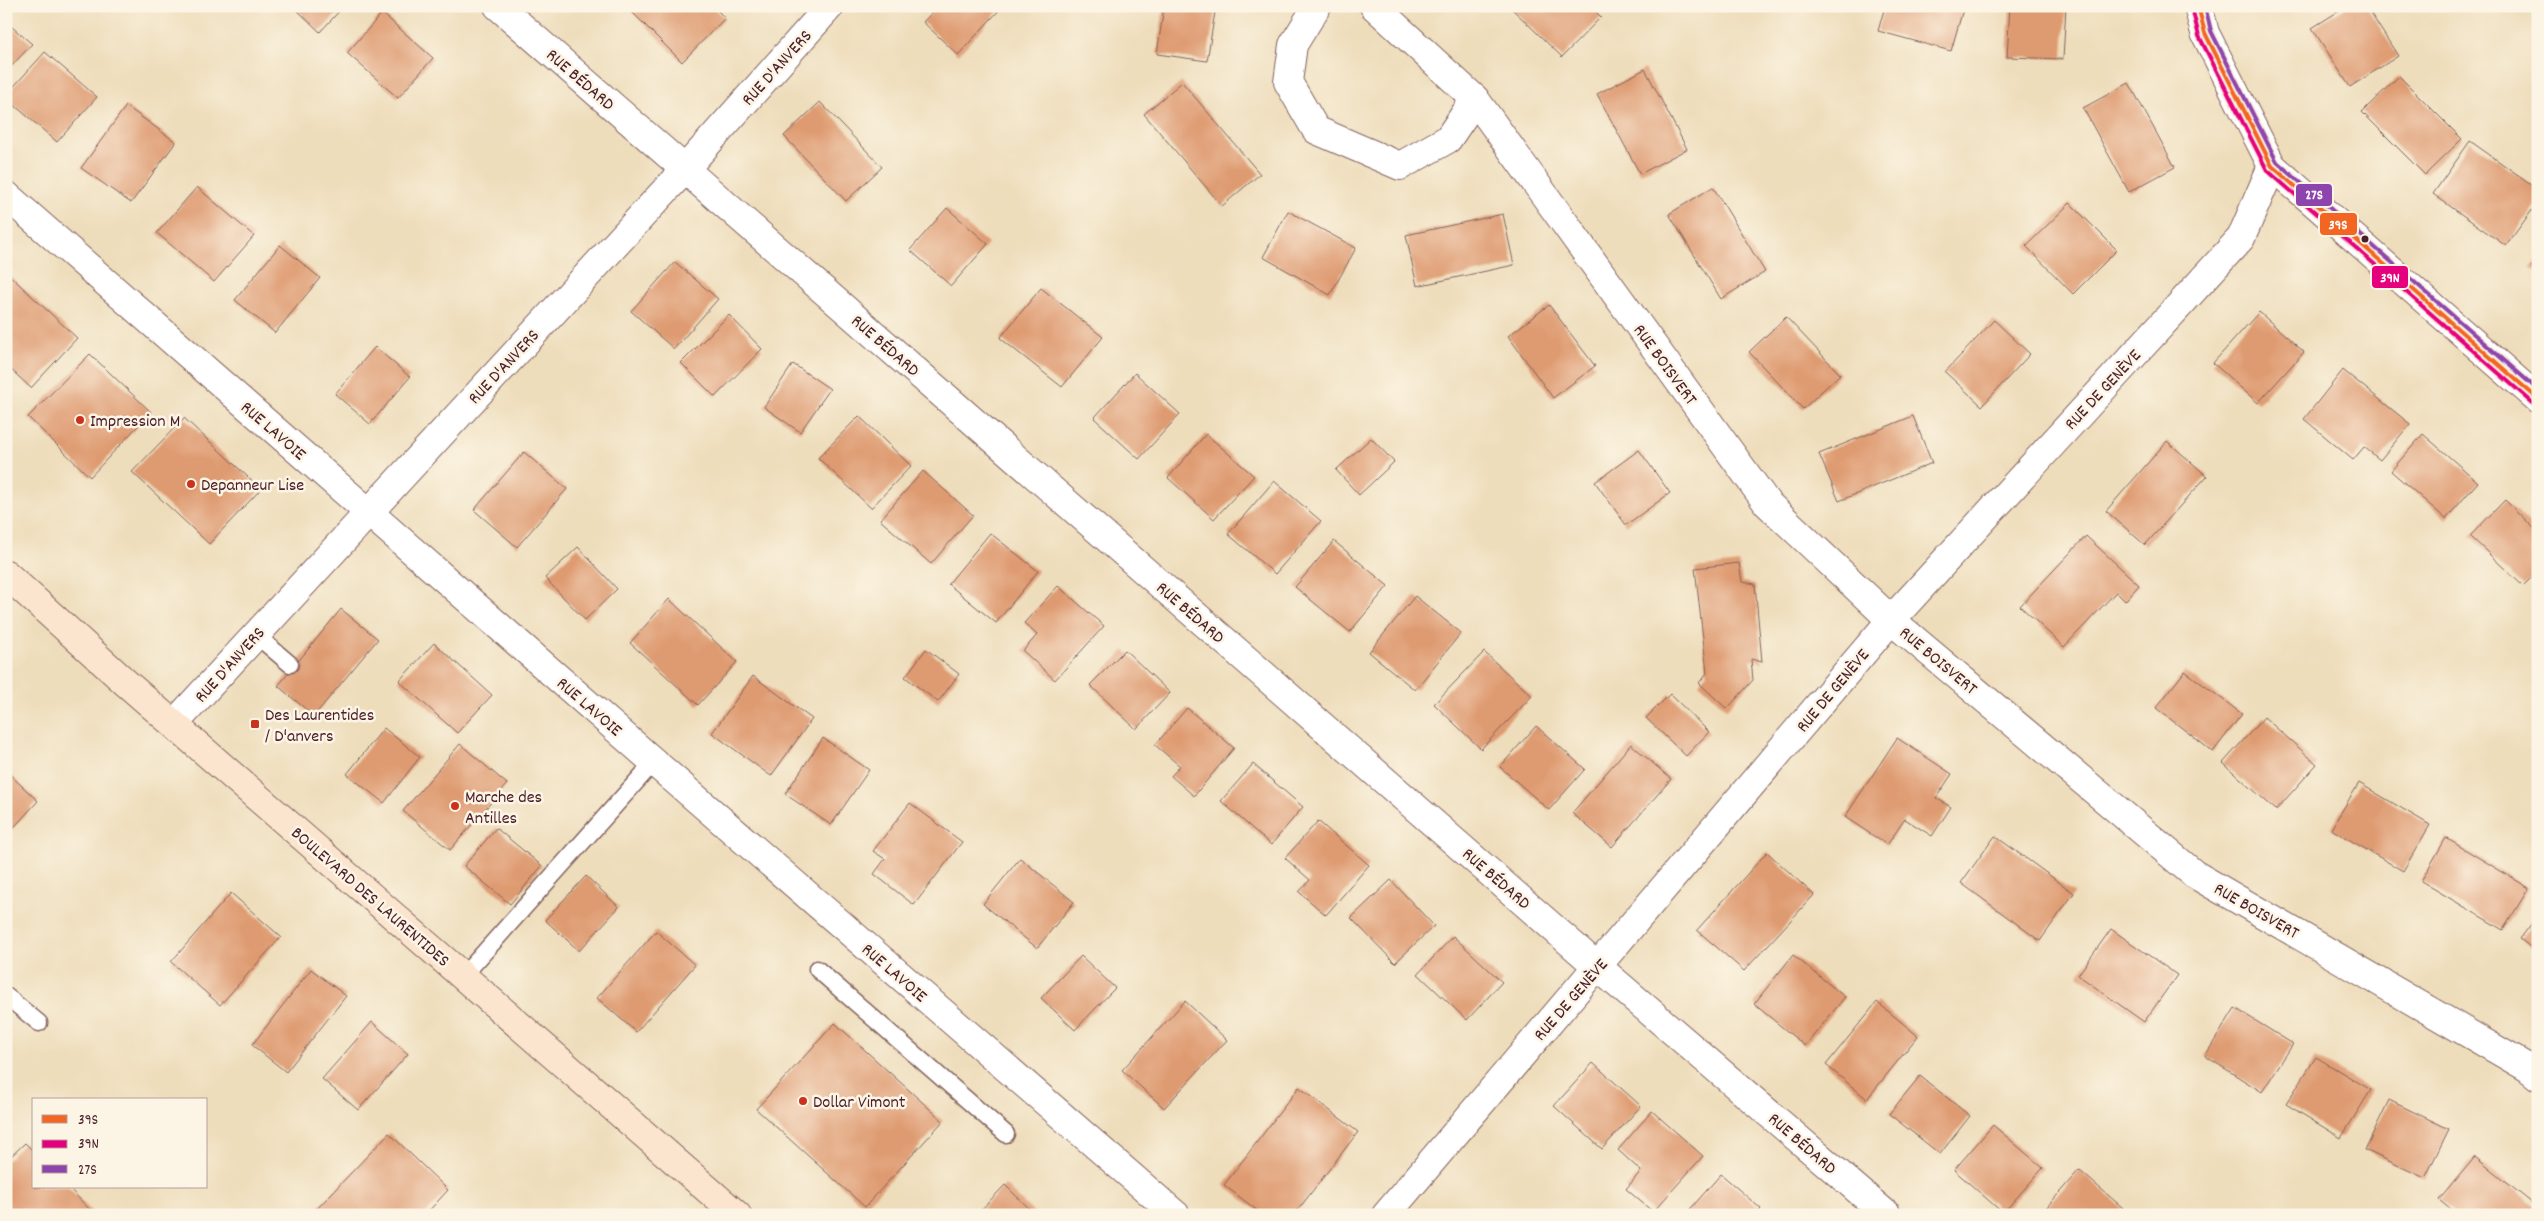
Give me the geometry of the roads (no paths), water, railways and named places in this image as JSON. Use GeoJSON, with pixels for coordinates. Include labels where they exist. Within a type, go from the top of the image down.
{"type":"FeatureCollection","features":[{"type":"Feature","properties":{"kind":"main road","name":"BOULEVARD DES LAURENTIDES"},"geometry":{"type":"LineString","coordinates":[[6,574],[174,724],[737,1215]]}},
{"type":"Feature","properties":{"kind":"street","name":"RUE BÉDARD"},"geometry":{"type":"LineString","coordinates":[[498,6],[1598,967],[1887,1215]]}},
{"type":"Feature","properties":{"kind":"street","name":"RUE D'ANVERS"},"geometry":{"type":"LineString","coordinates":[[174,724],[367,512],[685,169],[830,6]]}},
{"type":"Feature","properties":{"kind":"street"},"geometry":{"type":"LineString","coordinates":[[1317,6],[1293,45],[1288,82],[1316,130],[1400,166],[1448,139],[1475,99]]}},
{"type":"Feature","properties":{"kind":"street","name":"RUE BOISVERT"},"geometry":{"type":"LineString","coordinates":[[1374,6],[1475,99],[1767,502],[1891,620],[2194,874],[2528,1068],[2538,1076]]}},
{"type":"Feature","properties":{"kind":"street"},"geometry":{"type":"LineString","coordinates":[[2198,6],[2205,33],[2272,166],[2538,399]]}},
{"type":"Feature","properties":{"kind":"street","name":"RUE DE GENÈVE"},"geometry":{"type":"LineString","coordinates":[[1386,1215],[1891,620],[2241,238],[2272,166]]}},
{"type":"Feature","properties":{"kind":"street","name":"RUE LAVOIE"},"geometry":{"type":"LineString","coordinates":[[6,195],[367,512],[1176,1215]]}},
{"type":"Feature","properties":{"kind":"lane"},"geometry":{"type":"LineString","coordinates":[[256,635],[290,664]]}},
{"type":"Feature","properties":{"kind":"lane"},"geometry":{"type":"LineString","coordinates":[[463,976],[654,762]]}},
{"type":"Feature","properties":{"kind":"lane"},"geometry":{"type":"LineString","coordinates":[[817,969],[1006,1134]]}},
{"type":"Feature","properties":{"kind":"lane"},"geometry":{"type":"LineString","coordinates":[[6,996],[39,1023]]}},
{"type":"Feature","properties":{"kind":"place","name":"Impression M"},"geometry":{"type":"Point","coordinates":[80,420]}},
{"type":"Feature","properties":{"kind":"place","name":"Depanneur Lise"},"geometry":{"type":"Point","coordinates":[191,484]}},
{"type":"Feature","properties":{"kind":"place","name":"Des Laurentides / D'anvers"},"geometry":{"type":"Point","coordinates":[255,724]}},
{"type":"Feature","properties":{"kind":"place","name":"Marche des Antilles"},"geometry":{"type":"Point","coordinates":[455,806]}},
{"type":"Feature","properties":{"kind":"place","name":"Dollar Vimont"},"geometry":{"type":"Point","coordinates":[803,1101]}}]}
